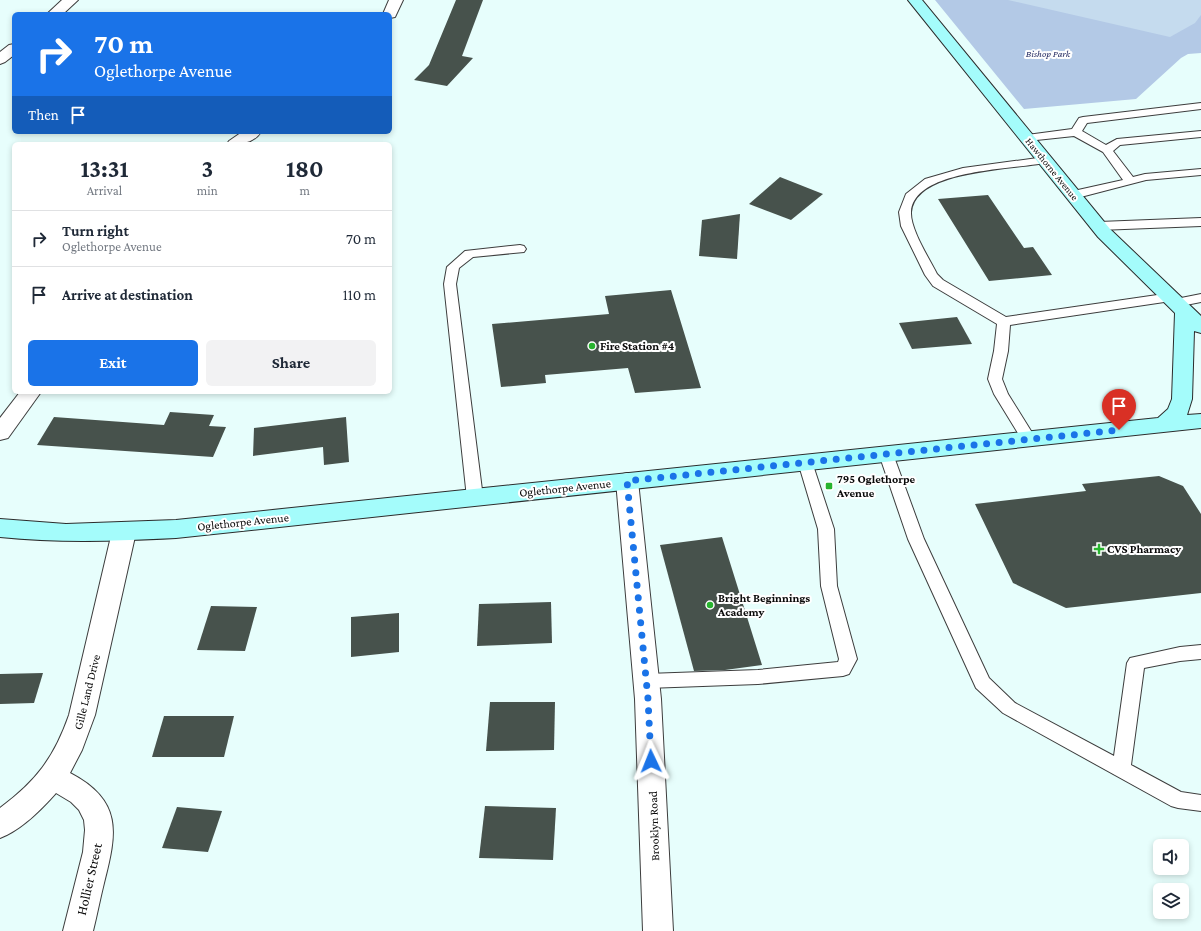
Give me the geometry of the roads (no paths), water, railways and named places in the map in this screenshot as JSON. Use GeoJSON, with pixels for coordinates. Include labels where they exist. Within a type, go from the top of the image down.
{"type":"FeatureCollection","features":[{"type":"Feature","properties":{"kind":"main road","name":"Hawthorne Avenue"},"geometry":{"type":"LineString","coordinates":[[915,0],[1099,226],[1201,327]]}},
{"type":"Feature","properties":{"kind":"main road"},"geometry":{"type":"LineString","coordinates":[[1164,425],[1178,412],[1182,399],[1177,304]]}},
{"type":"Feature","properties":{"kind":"main road","name":"Oglethorpe Avenue"},"geometry":{"type":"LineString","coordinates":[[0,528],[27,532],[61,533],[176,529],[1201,421]]}},
{"type":"Feature","properties":{"kind":"street"},"geometry":{"type":"LineString","coordinates":[[54,0],[70,1]]}},
{"type":"Feature","properties":{"kind":"street"},"geometry":{"type":"LineString","coordinates":[[391,12],[396,0]]}},
{"type":"Feature","properties":{"kind":"street"},"geometry":{"type":"LineString","coordinates":[[56,12],[70,1]]}},
{"type":"Feature","properties":{"kind":"street"},"geometry":{"type":"LineString","coordinates":[[0,59],[12,50]]}},
{"type":"Feature","properties":{"kind":"street"},"geometry":{"type":"LineString","coordinates":[[238,142],[250,134]]}},
{"type":"Feature","properties":{"kind":"street"},"geometry":{"type":"LineString","coordinates":[[0,433],[29,394]]}},
{"type":"Feature","properties":{"kind":"street","name":"Brooklyn Road"},"geometry":{"type":"LineString","coordinates":[[627,481],[647,681],[658,931]]}},
{"type":"Feature","properties":{"kind":"street","name":"Gille Land Drive"},"geometry":{"type":"LineString","coordinates":[[0,825],[33,798],[53,778],[66,758],[76,736],[124,532]]}},
{"type":"Feature","properties":{"kind":"street","name":"Hollier Street"},"geometry":{"type":"LineString","coordinates":[[53,778],[79,792],[89,802],[96,814],[99,827],[99,841],[78,931]]}},
{"type":"Feature","properties":{"kind":"lane"},"geometry":{"type":"LineString","coordinates":[[1076,132],[1083,120],[1201,106]]}},
{"type":"Feature","properties":{"kind":"lane"},"geometry":{"type":"LineString","coordinates":[[1027,138],[1076,132],[1107,150],[1130,182]]}},
{"type":"Feature","properties":{"kind":"lane"},"geometry":{"type":"LineString","coordinates":[[1107,150],[1117,142],[1201,134]]}},
{"type":"Feature","properties":{"kind":"lane"},"geometry":{"type":"LineString","coordinates":[[1045,160],[963,172],[929,182],[910,197],[905,212],[907,226],[932,275],[938,283],[1004,322],[1177,304],[1201,298]]}},
{"type":"Feature","properties":{"kind":"lane"},"geometry":{"type":"LineString","coordinates":[[1073,195],[1130,182],[1145,177],[1201,172]]}},
{"type":"Feature","properties":{"kind":"lane"},"geometry":{"type":"LineString","coordinates":[[1099,226],[1201,222]]}},
{"type":"Feature","properties":{"kind":"lane"},"geometry":{"type":"LineString","coordinates":[[475,498],[450,284],[453,267],[468,254],[520,249]]}},
{"type":"Feature","properties":{"kind":"lane"},"geometry":{"type":"LineString","coordinates":[[1004,322],[1001,351],[995,379],[1001,394],[1029,439]]}},
{"type":"Feature","properties":{"kind":"lane"},"geometry":{"type":"LineString","coordinates":[[886,454],[916,539],[982,683],[1009,708],[1121,770],[1178,800],[1201,803]]}},
{"type":"Feature","properties":{"kind":"lane"},"geometry":{"type":"LineString","coordinates":[[647,681],[758,677],[843,669],[848,659],[829,586],[826,529],[805,462]]}},
{"type":"Feature","properties":{"kind":"lane"},"geometry":{"type":"LineString","coordinates":[[1121,770],[1136,663],[1180,654],[1201,652]]}},
{"type":"Feature","properties":{"kind":"place","name":"Fire Station #4"},"geometry":{"type":"Point","coordinates":[592,346]}},
{"type":"Feature","properties":{"kind":"place","name":"795 Oglethorpe Avenue"},"geometry":{"type":"Point","coordinates":[829,486]}},
{"type":"Feature","properties":{"kind":"place","name":"CVS Pharmacy"},"geometry":{"type":"Point","coordinates":[1099,549]}},
{"type":"Feature","properties":{"kind":"place","name":"Bright Beginnings Academy"},"geometry":{"type":"Point","coordinates":[710,605]}},
{"type":"Feature","properties":{"kind":"park label","name":"Bishop Park"},"geometry":{"type":"Point","coordinates":[1048,53]}}]}
